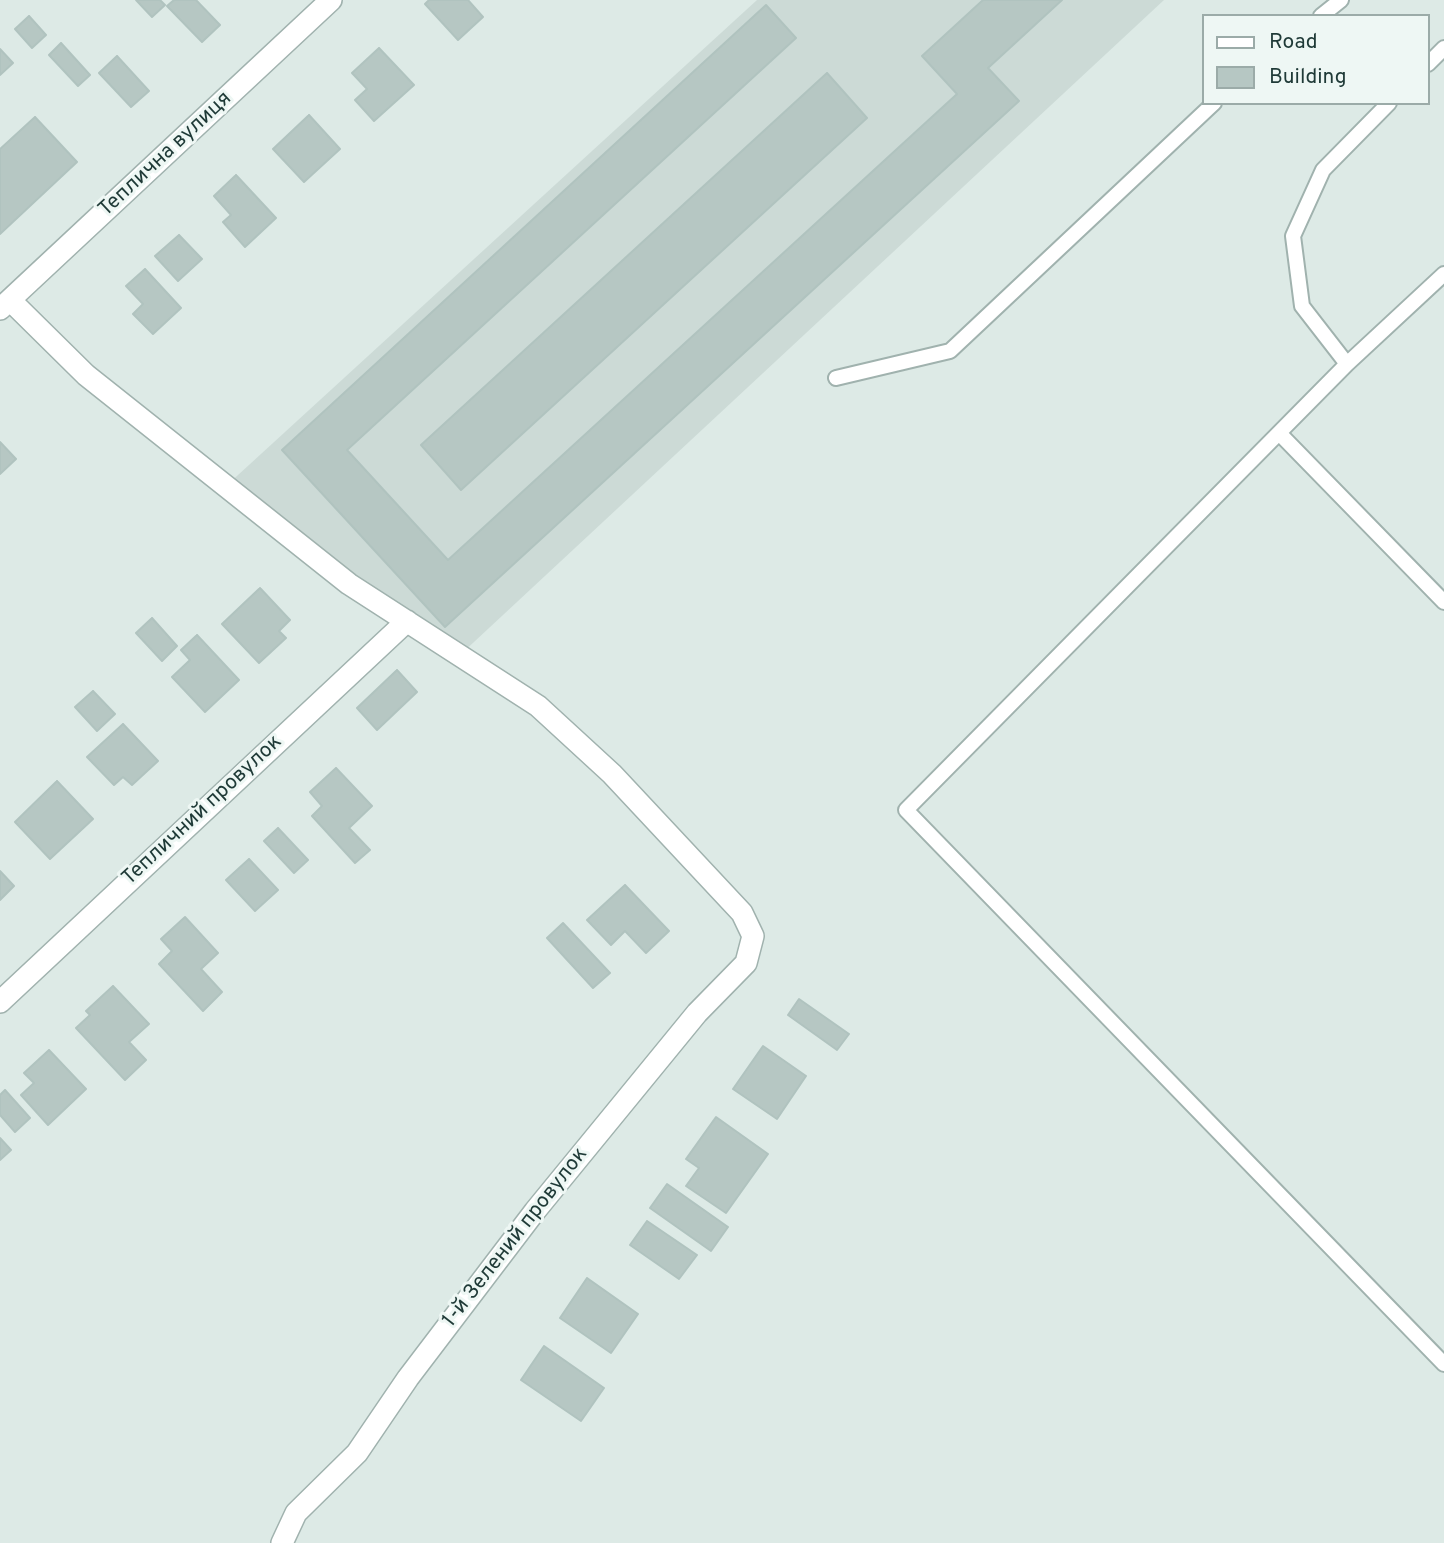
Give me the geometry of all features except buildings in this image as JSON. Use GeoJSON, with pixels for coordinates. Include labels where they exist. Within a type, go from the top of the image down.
{"type":"FeatureCollection","features":[{"type":"Feature","properties":{"kind":"street","name":"Теплична вулиця"},"geometry":{"type":"LineString","coordinates":[[5,304],[331,0]]}},
{"type":"Feature","properties":{"kind":"street"},"geometry":{"type":"LineString","coordinates":[[5,304],[86,375],[349,584],[407,621]]}},
{"type":"Feature","properties":{"kind":"street","name":"1-й Зелений провулок"},"geometry":{"type":"LineString","coordinates":[[282,1543],[296,1513],[357,1453],[408,1378],[535,1211],[697,1013],[746,963],[753,936],[742,913],[612,774],[538,706],[407,621]]}},
{"type":"Feature","properties":{"kind":"street","name":"Тепличний провулок"},"geometry":{"type":"LineString","coordinates":[[0,1002],[407,621]]}},
{"type":"Feature","properties":{"kind":"lane"},"geometry":{"type":"LineString","coordinates":[[1324,14],[1341,0]]}},
{"type":"Feature","properties":{"kind":"lane"},"geometry":{"type":"LineString","coordinates":[[1430,62],[1444,48]]}},
{"type":"Feature","properties":{"kind":"lane"},"geometry":{"type":"LineString","coordinates":[[836,378],[950,351],[1212,105]]}},
{"type":"Feature","properties":{"kind":"lane"},"geometry":{"type":"LineString","coordinates":[[1348,365],[1302,306],[1293,236],[1323,170],[1387,105]]}},
{"type":"Feature","properties":{"kind":"lane"},"geometry":{"type":"LineString","coordinates":[[1444,274],[1279,433],[906,810],[1444,1364]]}},
{"type":"Feature","properties":{"kind":"lane"},"geometry":{"type":"LineString","coordinates":[[1279,433],[1444,602]]}},
{"type":"Feature","properties":{"kind":"shaded area"},"geometry":{"type":"Polygon","coordinates":[[[757,0],[1164,0],[460,655],[226,486],[757,0]]]}}]}
